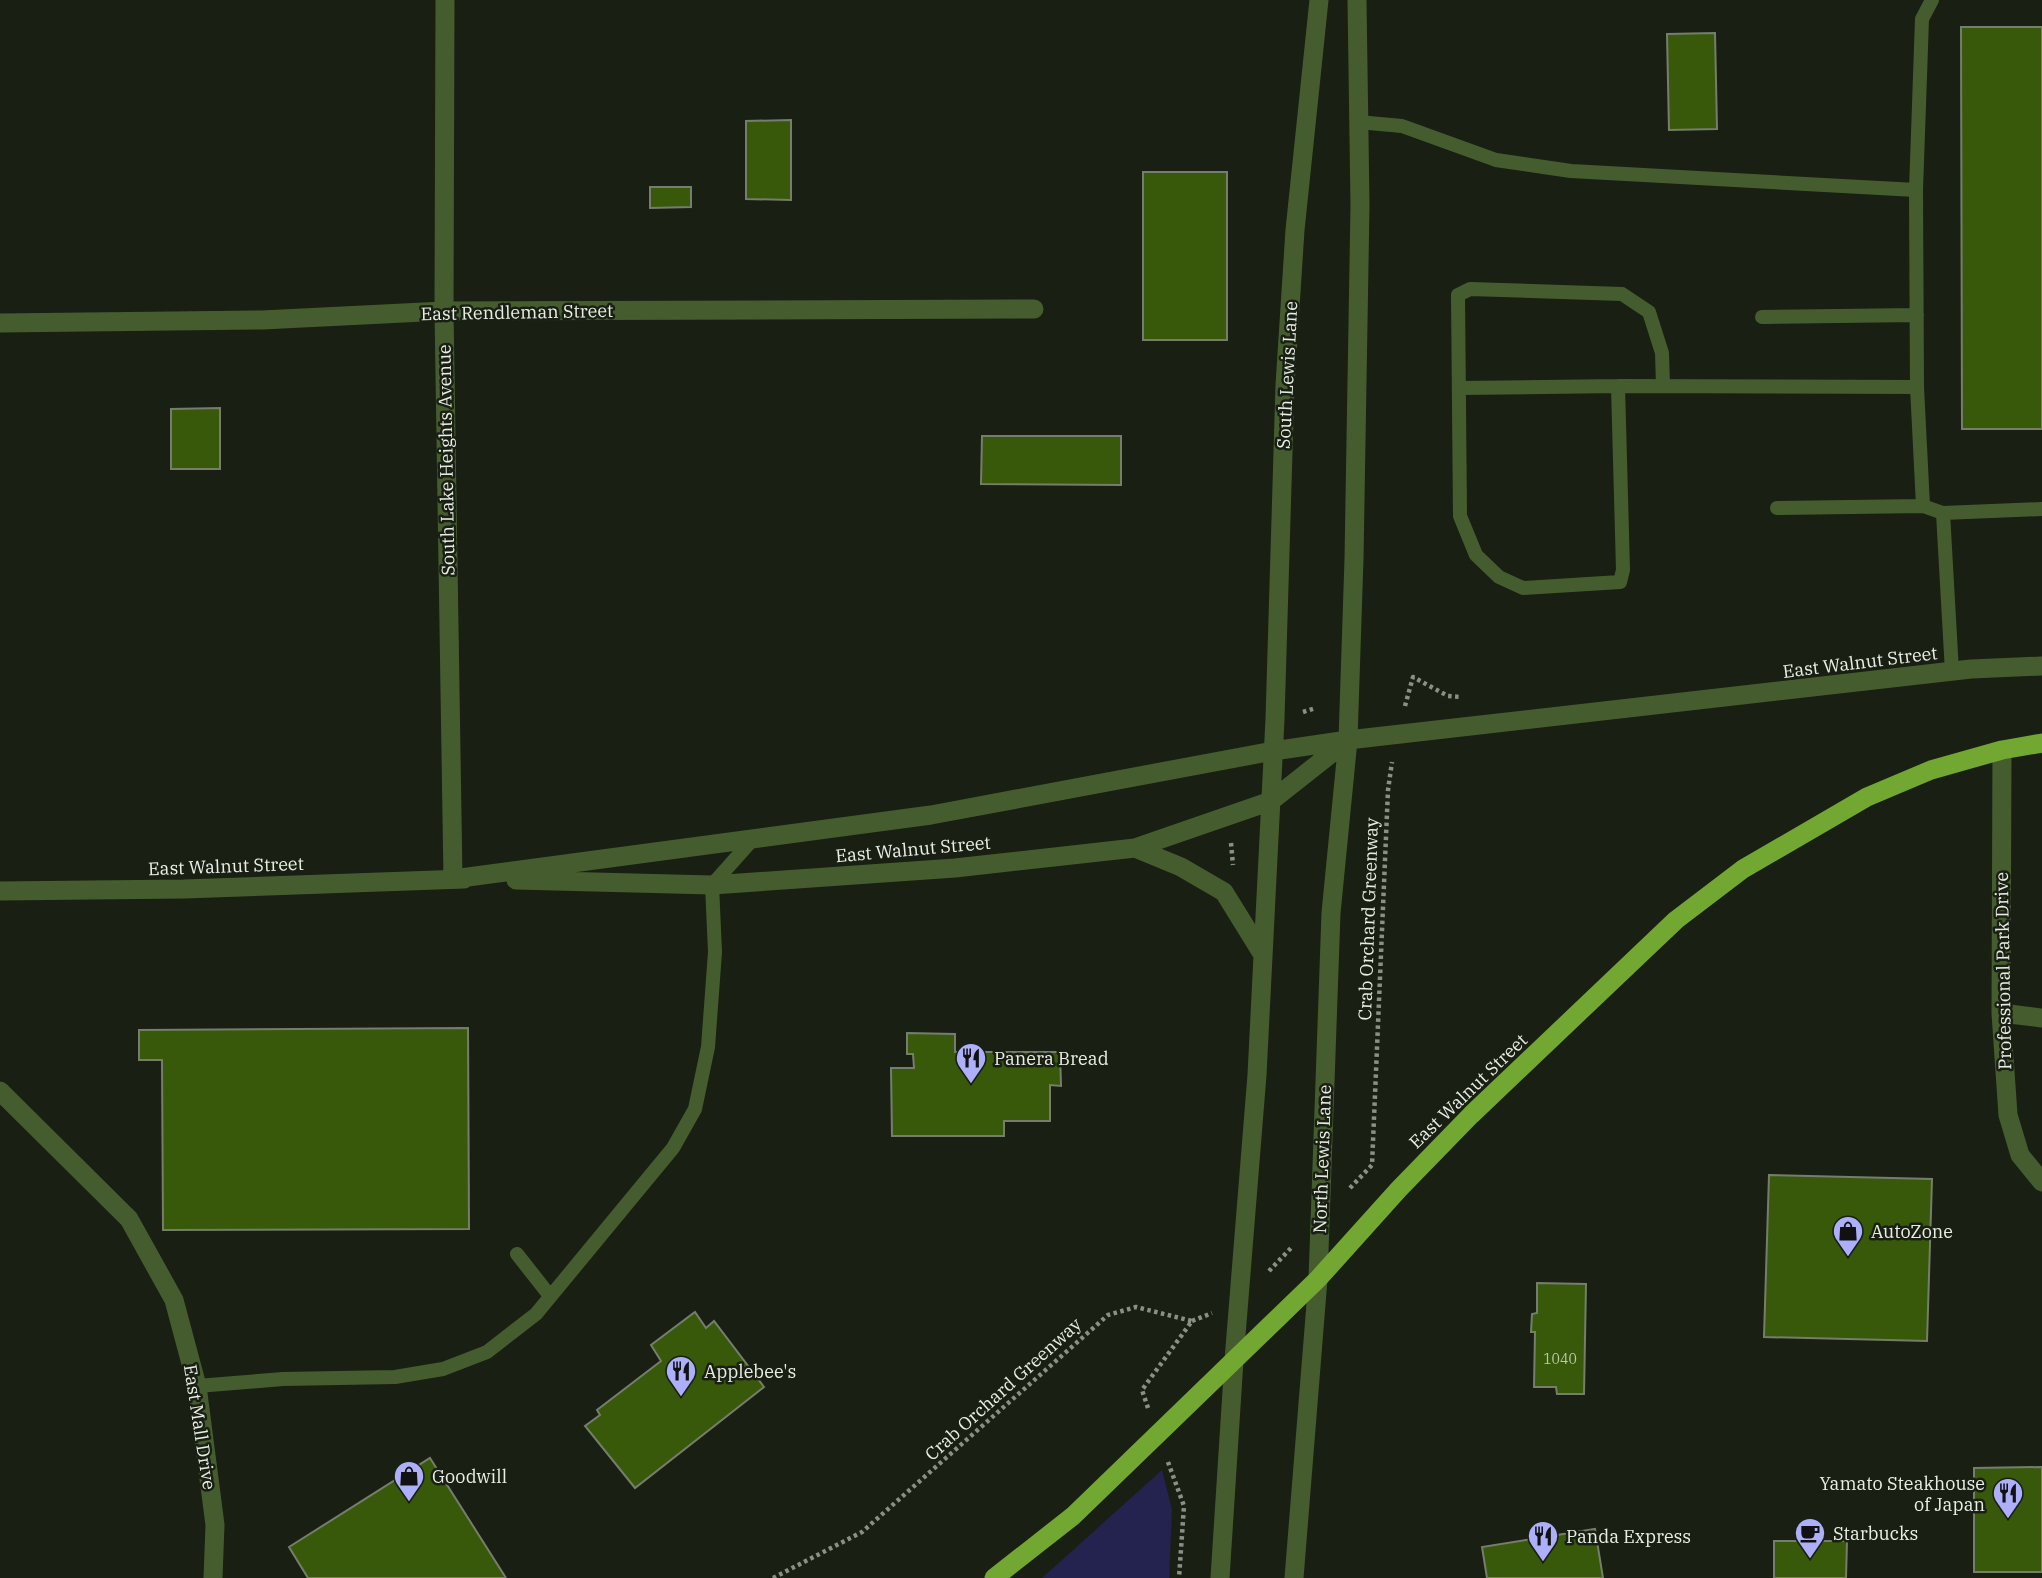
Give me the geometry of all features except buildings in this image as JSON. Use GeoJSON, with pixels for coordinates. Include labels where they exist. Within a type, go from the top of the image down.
{"type":"FeatureCollection","features":[{"type":"Feature","properties":{"kind":"highway","name":"East Walnut Street"},"geometry":{"type":"LineString","coordinates":[[994,1578],[1073,1516],[1318,1279],[1399,1189],[1471,1115],[1676,920],[1733,876],[1867,797],[1931,770],[2002,750],[2042,743]]}},
{"type":"Feature","properties":{"kind":"street","name":"South Lake Heights Avenue"},"geometry":{"type":"LineString","coordinates":[[444,0],[444,311],[453,879]]}},
{"type":"Feature","properties":{"kind":"street","name":"South Lewis Lane"},"geometry":{"type":"LineString","coordinates":[[1273,751],[1284,385],[1295,230],[1319,0]]}},
{"type":"Feature","properties":{"kind":"street"},"geometry":{"type":"LineString","coordinates":[[1348,740],[1360,205],[1357,0]]}},
{"type":"Feature","properties":{"kind":"street","name":"East Rendleman Street"},"geometry":{"type":"LineString","coordinates":[[0,323],[262,320],[444,311],[1034,309]]}},
{"type":"Feature","properties":{"kind":"street","name":"East Walnut Street"},"geometry":{"type":"LineString","coordinates":[[453,879],[931,815],[1273,751],[1348,740],[1952,672],[2042,666]]}},
{"type":"Feature","properties":{"kind":"street","name":"East Walnut Street"},"geometry":{"type":"LineString","coordinates":[[0,891],[184,889],[453,879],[712,885],[955,868],[1135,848],[1271,801],[1348,740]]}},
{"type":"Feature","properties":{"kind":"street","name":"North Lewis Lane"},"geometry":{"type":"LineString","coordinates":[[1294,1578],[1318,1279],[1331,913],[1348,740]]}},
{"type":"Feature","properties":{"kind":"street","name":"Professional Park Drive"},"geometry":{"type":"LineString","coordinates":[[2002,750],[2001,1013],[2008,1115],[2020,1155],[2042,1182]]}},
{"type":"Feature","properties":{"kind":"street"},"geometry":{"type":"LineString","coordinates":[[1220,1578],[1238,1302],[1257,1074],[1273,751]]}},
{"type":"Feature","properties":{"kind":"street"},"geometry":{"type":"LineString","coordinates":[[1135,848],[1181,867],[1224,891],[1263,955]]}},
{"type":"Feature","properties":{"kind":"street"},"geometry":{"type":"LineString","coordinates":[[2001,1013],[2042,1017]]}},
{"type":"Feature","properties":{"kind":"street","name":"East Mall Drive"},"geometry":{"type":"LineString","coordinates":[[0,1091],[129,1219],[174,1300],[197,1386],[215,1525],[213,1578]]}},
{"type":"Feature","properties":{"kind":"lane"},"geometry":{"type":"LineString","coordinates":[[1923,506],[1917,387],[1916,190],[1922,19],[1932,0]]}},
{"type":"Feature","properties":{"kind":"lane"},"geometry":{"type":"LineString","coordinates":[[1358,122],[1402,126],[1496,160],[1572,171],[1916,190]]}},
{"type":"Feature","properties":{"kind":"lane"},"geometry":{"type":"LineString","coordinates":[[1618,386],[1623,570],[1620,582],[1523,588],[1499,578],[1476,555],[1461,516],[1458,295],[1469,289],[1622,294],[1649,312],[1662,353],[1662,386]]}},
{"type":"Feature","properties":{"kind":"lane"},"geometry":{"type":"LineString","coordinates":[[1762,317],[1917,315]]}},
{"type":"Feature","properties":{"kind":"lane"},"geometry":{"type":"LineString","coordinates":[[1459,388],[1917,387]]}},
{"type":"Feature","properties":{"kind":"lane"},"geometry":{"type":"LineString","coordinates":[[1777,508],[1923,506],[1943,513],[2042,509]]}},
{"type":"Feature","properties":{"kind":"lane"},"geometry":{"type":"LineString","coordinates":[[1943,513],[1952,672]]}},
{"type":"Feature","properties":{"kind":"lane"},"geometry":{"type":"LineString","coordinates":[[197,1386],[283,1379],[395,1377],[443,1369],[487,1352],[536,1314],[673,1148],[695,1109],[708,1047],[715,953],[712,885],[753,839]]}},
{"type":"Feature","properties":{"kind":"lane"},"geometry":{"type":"LineString","coordinates":[[517,1254],[550,1296]]}},
{"type":"Feature","properties":{"kind":"path","name":"Crab Orchard Greenway"},"geometry":{"type":"LineString","coordinates":[[1320,1218],[1372,1166],[1388,790],[1397,735],[1413,677]]}},
{"type":"Feature","properties":{"kind":"path"},"geometry":{"type":"LineString","coordinates":[[1231,838],[1234,872]]}},
{"type":"Feature","properties":{"kind":"path"},"geometry":{"type":"LineString","coordinates":[[1142,1391],[1192,1321],[1238,1302],[1320,1218]]}},
{"type":"Feature","properties":{"kind":"path","name":"Crab Orchard Greenway"},"geometry":{"type":"LineString","coordinates":[[773,1578],[862,1532],[1108,1314],[1136,1307],[1192,1321]]}},
{"type":"Feature","properties":{"kind":"path"},"geometry":{"type":"LineString","coordinates":[[1170,1465],[1184,1506],[1179,1578]]}},
{"type":"Feature","properties":{"kind":"shaded area"},"geometry":{"type":"Polygon","coordinates":[[[1162,1470],[1172,1510],[1169,1578],[1042,1578],[1162,1470]]]}},
{"type":"Feature","properties":{"kind":"place","name":"Panera Bread"},"geometry":{"type":"Point","coordinates":[971,1085]}},
{"type":"Feature","properties":{"kind":"place","name":"AutoZone"},"geometry":{"type":"Point","coordinates":[1848,1258]}},
{"type":"Feature","properties":{"kind":"place","name":"Applebee's"},"geometry":{"type":"Point","coordinates":[681,1398]}},
{"type":"Feature","properties":{"kind":"place","name":"Goodwill"},"geometry":{"type":"Point","coordinates":[409,1503]}},
{"type":"Feature","properties":{"kind":"place","name":"Yamato Steakhouse of Japan"},"geometry":{"type":"Point","coordinates":[2008,1520]}},
{"type":"Feature","properties":{"kind":"place","name":"Starbucks"},"geometry":{"type":"Point","coordinates":[1810,1560]}},
{"type":"Feature","properties":{"kind":"place","name":"Panda Express"},"geometry":{"type":"Point","coordinates":[1543,1563]}}]}
